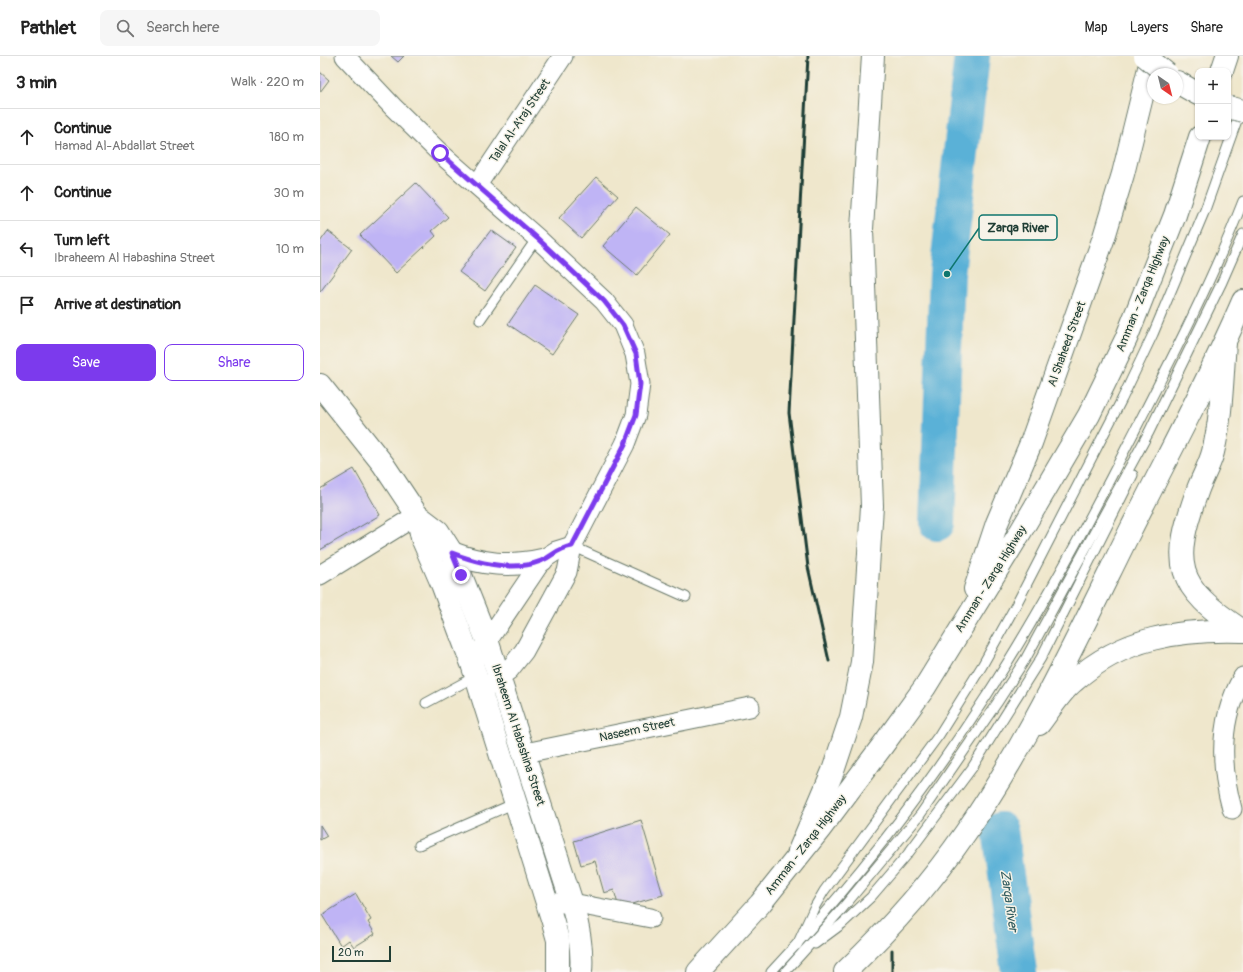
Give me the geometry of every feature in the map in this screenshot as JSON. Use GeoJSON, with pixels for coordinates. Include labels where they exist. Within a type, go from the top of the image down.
{"type":"FeatureCollection","features":[{"type":"Feature","properties":{"kind":"main road"},"geometry":{"type":"LineString","coordinates":[[794,862],[833,771],[851,717],[862,662],[872,506],[862,229],[873,56]]}},
{"type":"Feature","properties":{"kind":"main road"},"geometry":{"type":"LineString","coordinates":[[1145,56],[1160,68]]}},
{"type":"Feature","properties":{"kind":"main road","name":"Al Shaheed Street"},"geometry":{"type":"LineString","coordinates":[[963,625],[997,523],[1031,444],[1100,251],[1123,174],[1152,56]]}},
{"type":"Feature","properties":{"kind":"main road"},"geometry":{"type":"LineString","coordinates":[[1223,68],[1227,56]]}},
{"type":"Feature","properties":{"kind":"main road"},"geometry":{"type":"LineString","coordinates":[[1183,85],[1195,92]]}},
{"type":"Feature","properties":{"kind":"main road"},"geometry":{"type":"LineString","coordinates":[[1231,108],[1243,111]]}},
{"type":"Feature","properties":{"kind":"main road","name":"Amman - Zarqa Highway"},"geometry":{"type":"LineString","coordinates":[[698,972],[760,904],[794,862],[925,686],[1021,531],[1089,415],[1108,378],[1152,277],[1175,215],[1199,140]]}},
{"type":"Feature","properties":{"kind":"main road"},"geometry":{"type":"LineString","coordinates":[[845,972],[876,941],[966,833],[1014,755],[1084,628],[1120,551],[1225,343],[1243,301]]}},
{"type":"Feature","properties":{"kind":"main road"},"geometry":{"type":"LineString","coordinates":[[1225,343],[1218,431],[1212,454],[1186,523],[1182,562],[1185,575],[1198,596],[1222,618],[1243,631]]}},
{"type":"Feature","properties":{"kind":"main road","name":"Ibraheem Al Habashina Street"},"geometry":{"type":"LineString","coordinates":[[320,385],[383,464],[417,515],[438,532],[452,553],[488,642],[525,753],[572,903],[579,932],[581,951],[580,972]]}},
{"type":"Feature","properties":{"kind":"main road","name":"Ibraheem Al Habashina Street"},"geometry":{"type":"LineString","coordinates":[[417,515],[422,538],[450,604],[476,676],[547,903],[558,940],[558,972]]}},
{"type":"Feature","properties":{"kind":"main road"},"geometry":{"type":"LineString","coordinates":[[452,553],[487,564],[524,564],[542,560]]}},
{"type":"Feature","properties":{"kind":"main road"},"geometry":{"type":"LineString","coordinates":[[1014,755],[1072,682],[1093,666],[1116,653],[1139,643],[1164,635],[1190,631],[1243,631]]}},
{"type":"Feature","properties":{"kind":"street"},"geometry":{"type":"LineString","coordinates":[[345,56],[393,108],[440,153],[582,279],[623,325],[636,354],[640,384],[636,415],[625,444],[572,546],[567,572],[517,661],[500,678],[476,676],[488,642],[542,560],[556,551],[572,546]]}},
{"type":"Feature","properties":{"kind":"street","name":"Talal Al-A’raj Street"},"geometry":{"type":"LineString","coordinates":[[477,186],[563,56]]}},
{"type":"Feature","properties":{"kind":"street"},"geometry":{"type":"LineString","coordinates":[[320,575],[417,515]]}},
{"type":"Feature","properties":{"kind":"street"},"geometry":{"type":"LineString","coordinates":[[1232,809],[1226,784],[1223,758],[1224,732],[1230,706],[1243,677]]}},
{"type":"Feature","properties":{"kind":"street","name":"Naseem Street"},"geometry":{"type":"LineString","coordinates":[[525,753],[750,707]]}},
{"type":"Feature","properties":{"kind":"street"},"geometry":{"type":"LineString","coordinates":[[547,903],[572,903],[651,918]]}},
{"type":"Feature","properties":{"kind":"lane"},"geometry":{"type":"LineString","coordinates":[[797,945],[814,908],[824,891],[939,735],[982,666],[1017,603],[1122,399],[1153,334],[1205,210],[1243,105]]}},
{"type":"Feature","properties":{"kind":"lane"},"geometry":{"type":"LineString","coordinates":[[771,972],[797,945],[908,807],[949,752],[1014,652],[1095,508],[1157,388],[1210,280],[1243,201]]}},
{"type":"Feature","properties":{"kind":"lane"},"geometry":{"type":"LineString","coordinates":[[785,972],[884,861],[920,815],[1026,658],[1149,432],[1222,282],[1243,234]]}},
{"type":"Feature","properties":{"kind":"lane"},"geometry":{"type":"LineString","coordinates":[[480,320],[537,238]]}},
{"type":"Feature","properties":{"kind":"lane"},"geometry":{"type":"LineString","coordinates":[[806,950],[824,938],[857,911],[907,855],[967,774],[1021,691],[1051,638],[1158,426],[1243,247]]}},
{"type":"Feature","properties":{"kind":"lane"},"geometry":{"type":"LineString","coordinates":[[572,546],[686,596]]}},
{"type":"Feature","properties":{"kind":"lane"},"geometry":{"type":"LineString","coordinates":[[426,703],[476,676]]}},
{"type":"Feature","properties":{"kind":"lane"},"geometry":{"type":"LineString","coordinates":[[419,845],[515,803]]}},
{"type":"Feature","properties":{"kind":"building"},"geometry":{"type":"Polygon","coordinates":[[[391,56],[404,56],[398,62],[391,56]]]}},
{"type":"Feature","properties":{"kind":"building"},"geometry":{"type":"Polygon","coordinates":[[[320,72],[329,80],[320,92],[320,72]]]}},
{"type":"Feature","properties":{"kind":"building"},"geometry":{"type":"Polygon","coordinates":[[[596,177],[618,196],[581,238],[559,218],[596,177]]]}},
{"type":"Feature","properties":{"kind":"building"},"geometry":{"type":"Polygon","coordinates":[[[416,183],[448,217],[432,231],[436,236],[396,273],[360,235],[416,183]]]}},
{"type":"Feature","properties":{"kind":"building"},"geometry":{"type":"Polygon","coordinates":[[[636,207],[670,235],[637,275],[603,246],[636,207]]]}},
{"type":"Feature","properties":{"kind":"building"},"geometry":{"type":"Polygon","coordinates":[[[491,230],[516,248],[485,291],[459,272],[491,230]]]}},
{"type":"Feature","properties":{"kind":"building"},"geometry":{"type":"Polygon","coordinates":[[[328,231],[352,249],[320,292],[320,242],[328,231]]]}},
{"type":"Feature","properties":{"kind":"building"},"geometry":{"type":"Polygon","coordinates":[[[535,285],[579,315],[552,354],[508,324],[535,285]]]}},
{"type":"Feature","properties":{"kind":"building"},"geometry":{"type":"Polygon","coordinates":[[[354,469],[380,515],[320,550],[320,489],[354,469]]]}},
{"type":"Feature","properties":{"kind":"building"},"geometry":{"type":"Polygon","coordinates":[[[641,820],[663,895],[619,908],[614,890],[604,893],[595,861],[581,865],[574,841],[641,820]]]}},
{"type":"Feature","properties":{"kind":"building"},"geometry":{"type":"Polygon","coordinates":[[[320,825],[327,836],[320,840],[320,825]]]}},
{"type":"Feature","properties":{"kind":"building"},"geometry":{"type":"Polygon","coordinates":[[[356,894],[371,920],[368,922],[375,934],[354,947],[349,940],[341,946],[322,915],[356,894]]]}},
{"type":"Feature","properties":{"kind":"waterway","name":"Zarqa River"},"geometry":{"type":"LineString","coordinates":[[937,523],[947,274],[972,56]]}},
{"type":"Feature","properties":{"kind":"waterway","name":"Zarqa River"},"geometry":{"type":"LineString","coordinates":[[1000,830],[1019,972]]}},
{"type":"Feature","properties":{"kind":"railway"},"geometry":{"type":"LineString","coordinates":[[808,56],[789,413],[808,567],[829,661]]}},
{"type":"Feature","properties":{"kind":"railway"},"geometry":{"type":"LineString","coordinates":[[892,950],[892,972]]}},
{"type":"Feature","properties":{"kind":"place","name":"Zarqa River"},"geometry":{"type":"Point","coordinates":[947,274]}},
{"type":"Feature","properties":{"kind":"route"},"geometry":{"type":"LineString","coordinates":[[440,153],[537,238],[604,301],[623,325],[636,354],[640,384],[636,415],[625,444],[572,546],[556,551],[542,560],[524,564],[487,564],[452,553],[461,575]]}}]}
